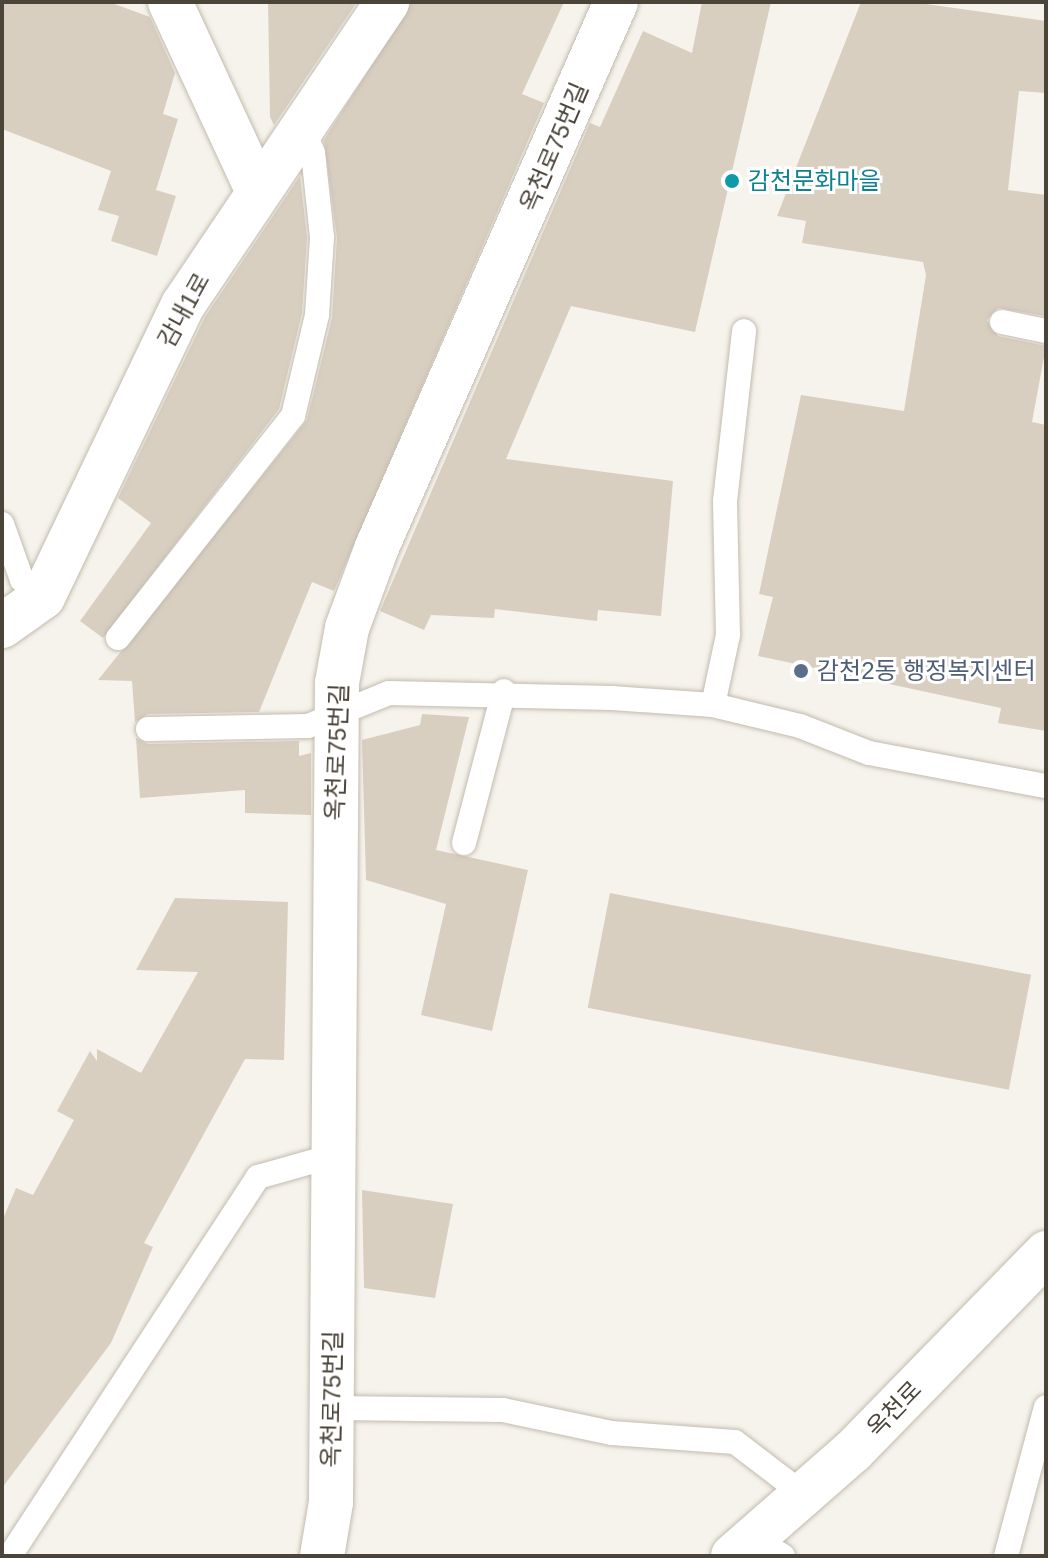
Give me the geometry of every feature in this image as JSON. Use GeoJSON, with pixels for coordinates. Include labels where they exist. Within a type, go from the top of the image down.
{"type":"FeatureCollection","features":[{"type":"Feature","properties":{"kind":"street"},"geometry":{"type":"LineString","coordinates":[[170,2],[258,192]]}},
{"type":"Feature","properties":{"kind":"street","name":"감내1로"},"geometry":{"type":"LineString","coordinates":[[2,626],[43,597],[183,305],[301,125],[387,2]]}},
{"type":"Feature","properties":{"kind":"street","name":"옥천로75번길"},"geometry":{"type":"LineString","coordinates":[[322,1556],[331,1502],[337,711],[347,628],[377,547],[616,2]]}},
{"type":"Feature","properties":{"kind":"street","name":"옥천로"},"geometry":{"type":"LineString","coordinates":[[756,1550],[803,1494],[1046,1253]]}},
{"type":"Feature","properties":{"kind":"lane"},"geometry":{"type":"LineString","coordinates":[[118,638],[293,416],[317,315],[322,237],[313,153],[301,125]]}},
{"type":"Feature","properties":{"kind":"lane"},"geometry":{"type":"LineString","coordinates":[[1002,322],[1046,331]]}},
{"type":"Feature","properties":{"kind":"lane"},"geometry":{"type":"LineString","coordinates":[[713,705],[728,635],[725,501],[744,331]]}},
{"type":"Feature","properties":{"kind":"lane"},"geometry":{"type":"LineString","coordinates":[[2,524],[22,580],[43,597]]}},
{"type":"Feature","properties":{"kind":"lane"},"geometry":{"type":"LineString","coordinates":[[464,843],[504,691]]}},
{"type":"Feature","properties":{"kind":"lane"},"geometry":{"type":"LineString","coordinates":[[148,729],[308,726],[337,711],[389,693],[504,691],[713,705],[800,726],[869,753],[1046,786]]}},
{"type":"Feature","properties":{"kind":"lane"},"geometry":{"type":"LineString","coordinates":[[10,1556],[258,1177],[332,1156]]}},
{"type":"Feature","properties":{"kind":"lane"},"geometry":{"type":"LineString","coordinates":[[1006,1556],[1046,1407]]}},
{"type":"Feature","properties":{"kind":"lane"},"geometry":{"type":"LineString","coordinates":[[332,1408],[503,1410],[612,1433],[735,1442],[803,1494]]}},
{"type":"Feature","properties":{"kind":"building"},"geometry":{"type":"Polygon","coordinates":[[[2,2],[109,2],[150,17],[175,73],[163,114],[178,119],[156,190],[176,196],[157,256],[111,241],[119,216],[98,210],[111,171],[2,129],[2,2]]]}},
{"type":"Feature","properties":{"kind":"building"},"geometry":{"type":"Polygon","coordinates":[[[268,2],[357,2],[274,125],[270,117],[268,2]]]}},
{"type":"Feature","properties":{"kind":"building"},"geometry":{"type":"Polygon","coordinates":[[[412,2],[564,2],[522,94],[544,103],[334,591],[312,582],[259,712],[148,714],[135,722],[132,681],[98,680],[307,420],[332,318],[337,238],[324,140],[412,2]]]}},
{"type":"Feature","properties":{"kind":"building"},"geometry":{"type":"Polygon","coordinates":[[[702,2],[771,2],[695,332],[571,306],[506,459],[673,481],[661,616],[598,610],[597,621],[495,609],[494,618],[431,615],[424,630],[380,611],[590,123],[600,127],[643,31],[692,53],[702,2]]]}},
{"type":"Feature","properties":{"kind":"building"},"geometry":{"type":"Polygon","coordinates":[[[861,2],[912,2],[1046,21],[1046,93],[1019,91],[1008,190],[1046,195],[1046,316],[998,308],[987,320],[998,336],[1046,346],[1032,422],[1046,425],[1046,731],[998,723],[1001,708],[758,656],[773,597],[759,594],[801,395],[904,411],[926,275],[923,262],[802,243],[806,221],[777,216],[861,2]]]}},
{"type":"Feature","properties":{"kind":"building"},"geometry":{"type":"Polygon","coordinates":[[[300,176],[307,237],[302,313],[279,409],[103,638],[80,621],[151,523],[118,498],[205,317],[300,176]]]}},
{"type":"Feature","properties":{"kind":"building"},"geometry":{"type":"Polygon","coordinates":[[[422,714],[469,717],[436,850],[528,870],[492,1031],[421,1015],[446,904],[366,880],[362,740],[420,725],[422,714]]]}},
{"type":"Feature","properties":{"kind":"building"},"geometry":{"type":"Polygon","coordinates":[[[136,738],[148,744],[299,741],[299,756],[311,753],[311,815],[245,813],[245,790],[140,798],[136,738]]]}},
{"type":"Feature","properties":{"kind":"building"},"geometry":{"type":"Polygon","coordinates":[[[610,893],[1031,975],[1009,1090],[588,1008],[610,893]]]}},
{"type":"Feature","properties":{"kind":"building"},"geometry":{"type":"Polygon","coordinates":[[[175,898],[288,902],[284,1060],[245,1059],[144,1243],[153,1247],[111,1343],[2,1488],[2,1221],[16,1188],[33,1195],[74,1120],[57,1111],[90,1051],[97,1061],[97,1049],[141,1073],[198,972],[136,970],[175,898]]]}},
{"type":"Feature","properties":{"kind":"building"},"geometry":{"type":"Polygon","coordinates":[[[362,1190],[453,1204],[435,1298],[364,1288],[362,1190]]]}},
{"type":"Feature","properties":{"kind":"place","name":"감천문화마을"},"geometry":{"type":"Point","coordinates":[732,181]}},
{"type":"Feature","properties":{"kind":"place","name":"감천2동 행정복지센터"},"geometry":{"type":"Point","coordinates":[801,671]}}]}
